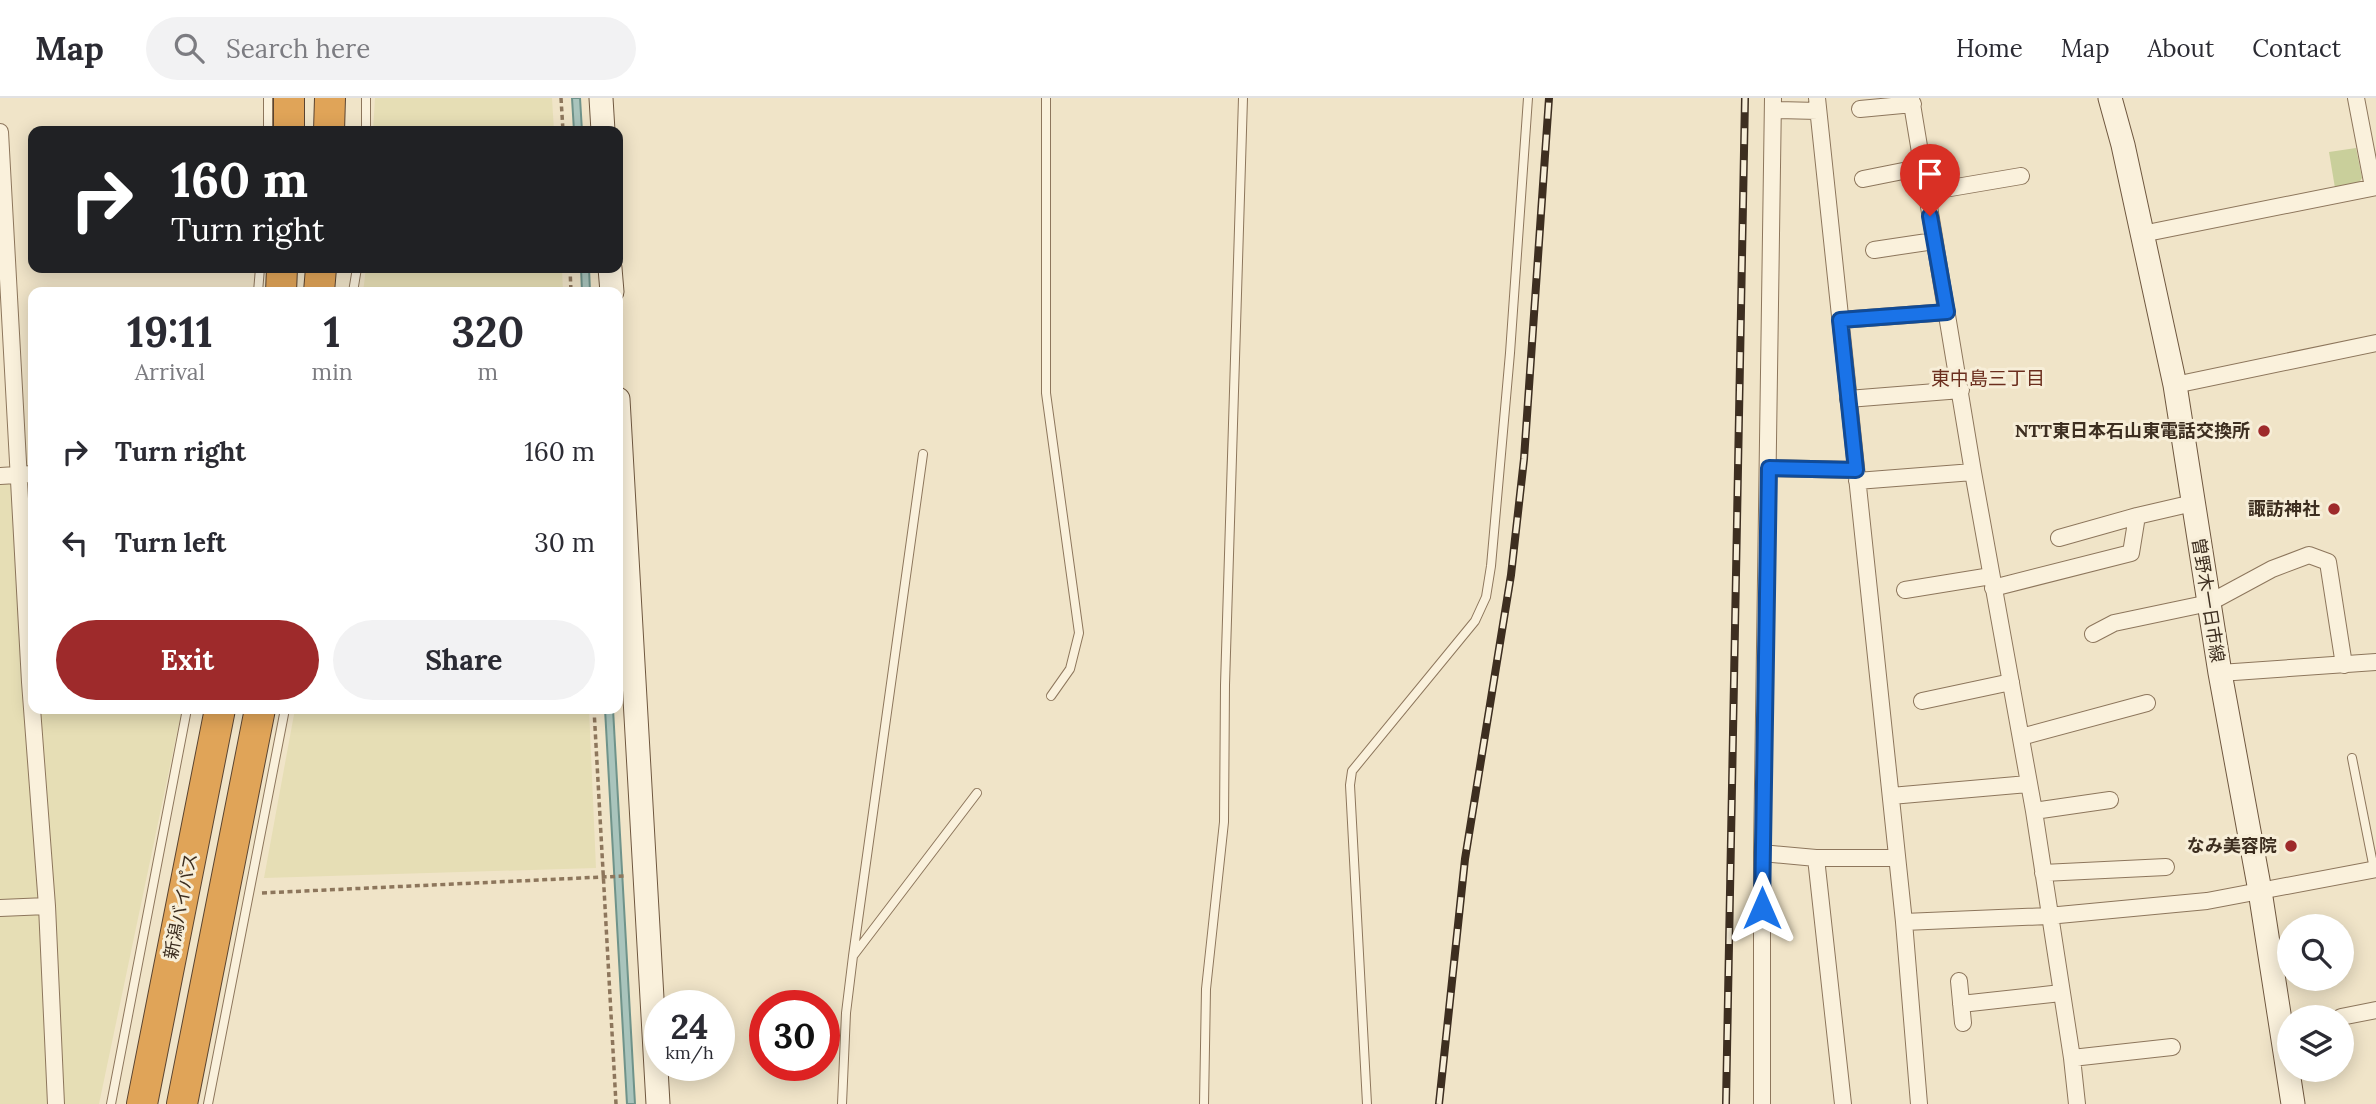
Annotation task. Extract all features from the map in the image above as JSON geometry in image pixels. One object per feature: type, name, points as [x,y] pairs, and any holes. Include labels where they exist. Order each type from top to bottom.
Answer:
[{"type":"highway","points":[[289,98],[289,126]]},
{"type":"highway","points":[[329,126],[330,98]]},
{"type":"highway","name":"新潟バイパス","points":[[142,1104],[219,714]]},
{"type":"highway","points":[[182,1104],[259,714]]},
{"type":"main road","points":[[601,98],[603,126]]},
{"type":"main road","name":"曽野木一日市線","points":[[2110,98],[2123,145],[2175,385],[2220,673],[2281,1005]]},
{"type":"main road","points":[[623,512],[658,1104]]},
{"type":"main road","name":"曽野木一日市線","points":[[2291,1082],[2293,1104]]},
{"type":"street","points":[[2142,234],[2375,187],[2356,98]]},
{"type":"street","points":[[1860,109],[1912,101],[1973,472],[2034,811],[2077,1104]]},
{"type":"street","points":[[1762,1104],[1762,853],[1773,104],[1818,104],[1904,922],[1919,1104]]},
{"type":"street","points":[[0,132],[26,474],[28,578]]},
{"type":"street","points":[[1863,179],[1923,167]]},
{"type":"street","points":[[1927,192],[2021,176]]},
{"type":"street","points":[[1874,250],[1934,241]]},
{"type":"street","points":[[1840,320],[1947,312]]},
{"type":"street","points":[[2175,385],[2376,343]]},
{"type":"street","points":[[1848,399],[1961,390]]},
{"type":"street","points":[[1769,468],[1856,475],[1973,472]]},
{"type":"street","points":[[0,476],[26,474]]},
{"type":"street","points":[[2059,538],[2193,503]]},
{"type":"street","points":[[1905,590],[1992,582],[2131,553],[2137,516]]},
{"type":"street","points":[[2093,634],[2114,623],[2209,603],[2272,569],[2309,555],[2328,562],[2344,665]]},
{"type":"street","points":[[2220,673],[2376,662]]},
{"type":"street","points":[[1922,701],[2011,682]]},
{"type":"street","points":[[2021,737],[2147,703]]},
{"type":"street","points":[[32,714],[47,906],[56,1104]]},
{"type":"street","points":[[1891,796],[2028,784]]},
{"type":"street","points":[[2034,811],[2110,800]]},
{"type":"street","points":[[1762,853],[1816,858],[1896,858]]},
{"type":"street","points":[[1816,858],[1843,1104]]},
{"type":"street","points":[[2043,873],[2166,867]]},
{"type":"street","points":[[1904,922],[2048,916],[2207,901],[2375,869]]},
{"type":"street","points":[[0,908],[47,906]]},
{"type":"street","points":[[1959,981],[1963,1023]]},
{"type":"street","points":[[1961,1004],[2061,993]]},
{"type":"street","points":[[2354,1014],[2376,1010]]},
{"type":"street","points":[[2072,1058],[2172,1047]]},
{"type":"lane","points":[[268,98],[268,126]]},
{"type":"lane","points":[[366,98],[366,126]]},
{"type":"lane","points":[[1046,98],[1046,393],[1079,633],[1070,669],[1051,696]]},
{"type":"lane","points":[[1203,1104],[1206,989],[1224,822],[1225,671],[1243,98]]},
{"type":"lane","points":[[1367,1104],[1350,785],[1352,771],[1464,637],[1486,597],[1510,353],[1528,98]]},
{"type":"lane","points":[[842,1104],[846,1013],[853,956],[923,454]]},
{"type":"lane","points":[[111,1104],[186,714]]},
{"type":"lane","points":[[208,1104],[284,714]]},
{"type":"lane","points":[[2352,758],[2375,869]]},
{"type":"lane","points":[[853,956],[977,793]]},
{"type":"path","points":[[561,98],[563,126]]},
{"type":"path","points":[[594,714],[616,1104]]},
{"type":"path","points":[[248,893],[629,876]]},
{"type":"shaded area","points":[[375,98],[552,98],[554,126],[373,126]]},
{"type":"shaded area","points":[[365,273],[562,273],[563,287],[364,287]]},
{"type":"shaded area","points":[[28,478],[28,714],[181,714],[99,1104],[0,1104],[0,480]]},
{"type":"shaded area","points":[[294,714],[589,714],[596,868],[264,878]]},
{"type":"green space","points":[[2356,148],[2362,178],[2358,184],[2335,188],[2329,152]]},
{"type":"water","points":[[572,98],[580,98],[582,126],[574,126]]},
{"type":"water","points":[[581,273],[589,273],[590,287],[582,287]]},
{"type":"water","points":[[605,714],[613,714],[635,1104],[627,1104]]},
{"type":"railway","points":[[1439,1104],[1465,859],[1511,575],[1524,459],[1549,98]]},
{"type":"railway","points":[[1726,1104],[1745,98]]},
{"type":"place","name":"NTT東日本石山東電話交換所","points":[[2264,431]]},
{"type":"place","name":"諏訪神社","points":[[2334,509]]},
{"type":"place","name":"なみ美容院","points":[[2291,846]]},
{"type":"district","name":"東中島三丁目","points":[[1988,378]]},
{"type":"route","points":[[1762,908],[1769,468],[1856,470],[1840,320],[1947,312],[1930,216]]}]
